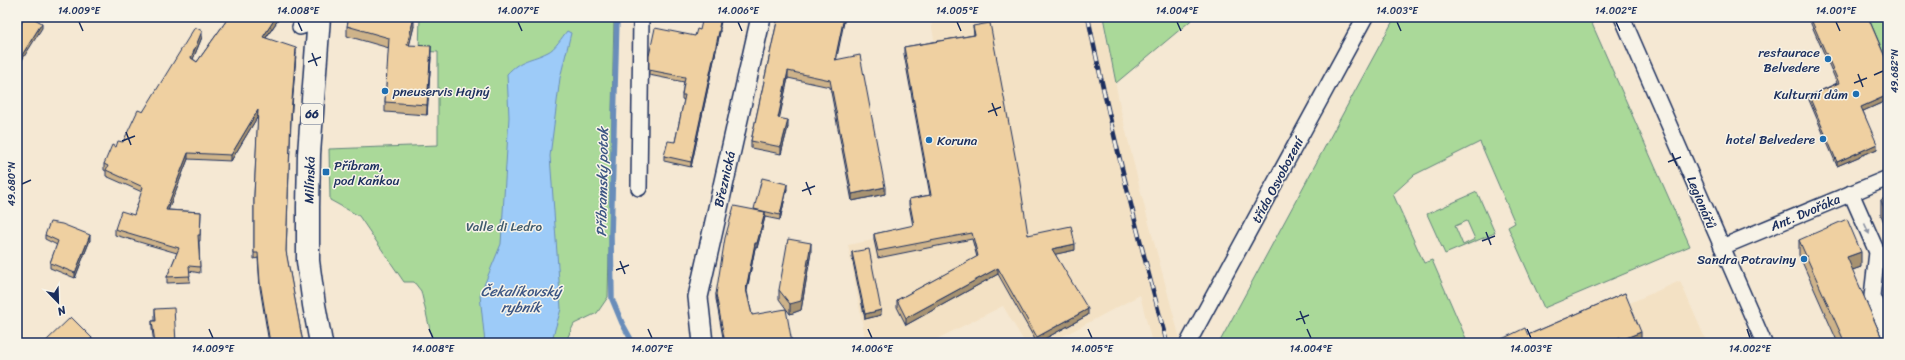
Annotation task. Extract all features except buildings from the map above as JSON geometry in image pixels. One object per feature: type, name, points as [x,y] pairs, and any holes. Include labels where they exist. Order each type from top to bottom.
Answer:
[{"type":"main road","name":"Milínská","points":[[312,22],[308,261],[321,343]]},
{"type":"street","points":[[639,188],[641,17]]},
{"type":"street","name":"Březnická","points":[[703,343],[698,297],[761,17]]},
{"type":"street","name":"třída Osvobození","points":[[1188,343],[1365,17]]},
{"type":"street","name":"Legionářů","points":[[1622,17],[1764,343]]},
{"type":"street","name":"Ant. Dvořáka","points":[[1722,247],[1888,178]]},
{"type":"street","points":[[1851,193],[1877,252],[1872,296],[1888,332]]},
{"type":"shaded area","points":[[930,17],[1102,17],[1121,111],[1142,197],[1181,343],[1152,343],[1140,295],[1050,343],[1025,343],[1003,306],[929,343],[866,343],[848,245],[968,221]]},
{"type":"shaded area","points":[[1680,281],[1707,343],[1538,343],[1625,305]]},
{"type":"green space","name":"Valle di Ledro","points":[[420,17],[614,17],[608,297],[597,313],[574,324],[565,343],[433,343],[421,291],[414,282],[404,282],[359,216],[330,200],[329,149],[438,145],[438,52],[419,51]]},
{"type":"green space","points":[[1103,17],[1195,17],[1116,83]]},
{"type":"green space","points":[[1395,17],[1589,17],[1690,246],[1544,308],[1508,227],[1515,223],[1480,142],[1414,175],[1393,194],[1424,263],[1432,260],[1468,343],[1219,343]]},
{"type":"green space","points":[[1859,17],[1888,17],[1888,83]]},
{"type":"green space","points":[[1477,192],[1495,233],[1445,254],[1427,214]],"holes":[[[1467,221],[1475,239],[1463,245],[1455,226]]]},
{"type":"water","name":"Čekalíkovský rybník","points":[[567,31],[571,33],[560,78],[550,156],[561,309],[551,343],[485,343],[480,295],[501,244],[509,117],[507,74],[522,62],[551,50],[556,46]]},
{"type":"waterway","name":"Příbramský potok","points":[[617,17],[611,236],[612,299],[622,323],[633,343]]},
{"type":"railway","points":[[1088,17],[1125,181],[1167,343]]},
{"type":"place","name":"restaurace Belvedere","points":[[1828,59]]},
{"type":"place","name":"pneuservis Hajný","points":[[385,91]]},
{"type":"place","name":"Kulturní dům","points":[[1856,94]]},
{"type":"place","name":"hotel Belvedere","points":[[1823,139]]},
{"type":"place","name":"Koruna","points":[[929,140]]},
{"type":"place","name":"Příbram, pod Kaňkou","points":[[326,172]]},
{"type":"place","name":"Sandra Potraviny","points":[[1804,259]]}]
